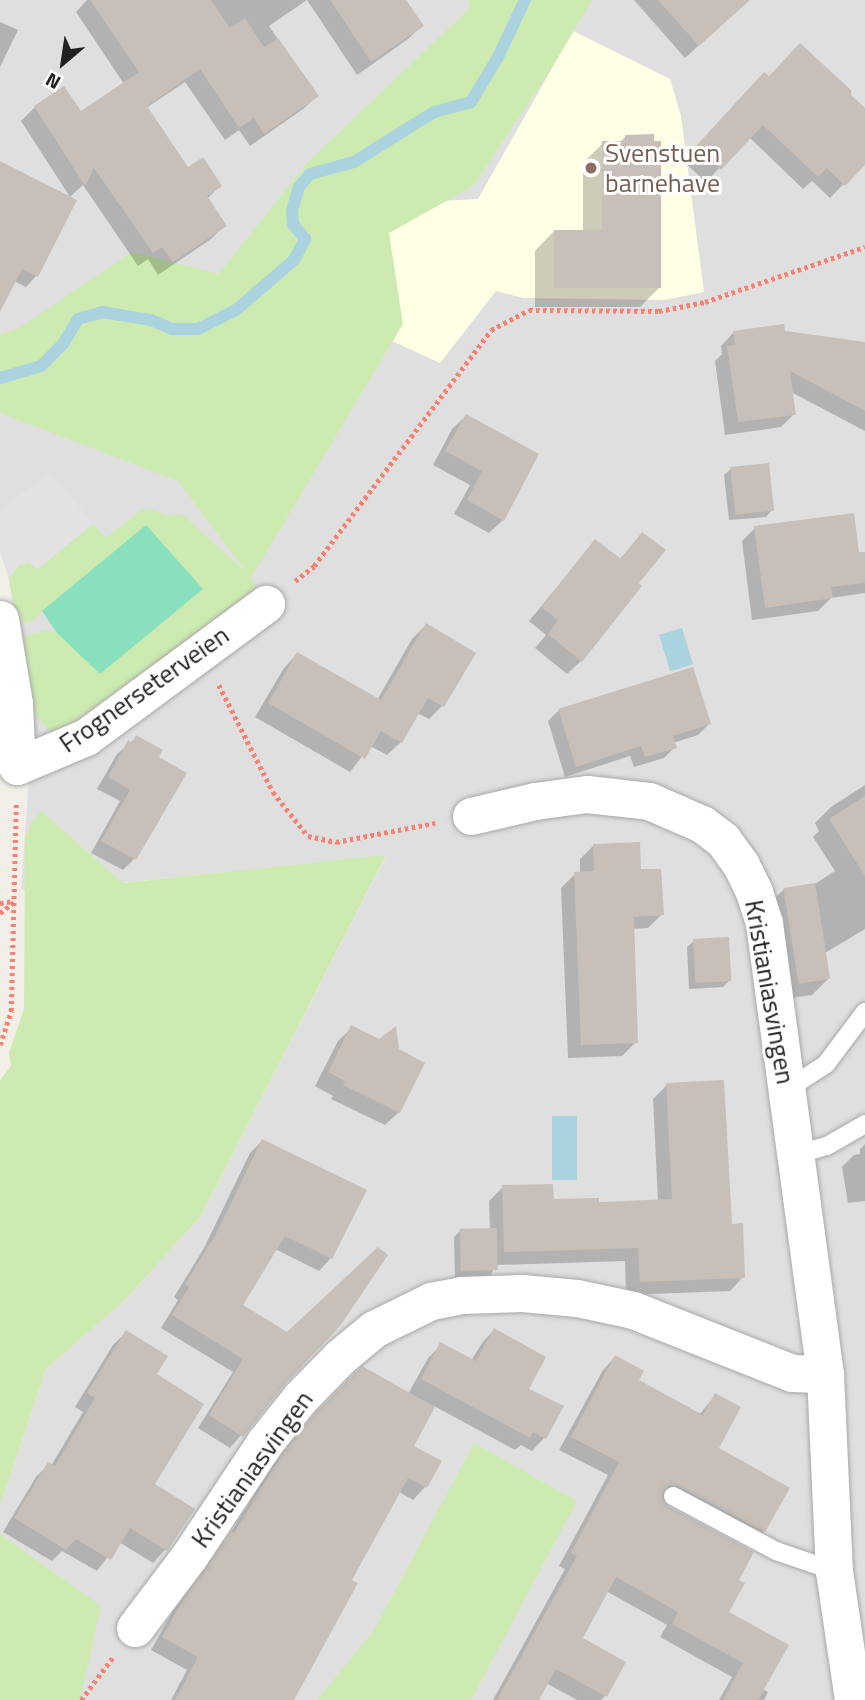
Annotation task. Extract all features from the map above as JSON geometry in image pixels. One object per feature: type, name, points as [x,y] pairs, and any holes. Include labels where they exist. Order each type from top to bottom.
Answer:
[{"type":"street","name":"Frognerseterveien","points":[[0,619],[14,705],[17,766],[86,737],[198,652],[267,604]]},
{"type":"street","name":"Kristianiasvingen","points":[[471,816],[556,797],[617,795],[649,801],[702,824],[723,840],[741,865],[764,923],[825,1374],[834,1571],[855,1646],[853,1700]]},
{"type":"street","name":"Kristianiasvingen","points":[[135,1628],[190,1555],[265,1442],[300,1398],[374,1329],[431,1301],[461,1295],[522,1293],[577,1298],[644,1314],[792,1373],[825,1374]]},
{"type":"lane","points":[[786,1085],[800,1081],[826,1064],[865,1012]]},
{"type":"lane","points":[[795,1156],[827,1146],[865,1124]]},
{"type":"lane","points":[[673,1496],[776,1551],[834,1571]]},
{"type":"path","points":[[267,604],[314,566],[491,330],[529,310],[659,311],[705,302],[865,247]]},
{"type":"path","points":[[198,652],[218,684],[273,792],[308,836],[336,842],[471,816]]},
{"type":"path","points":[[0,1045],[11,1011],[17,766]]},
{"type":"path","points":[[0,903],[15,901]]},
{"type":"path","points":[[0,914],[15,901]]},
{"type":"path","points":[[81,1700],[135,1628]]},
{"type":"shaded area","points":[[0,0],[865,0],[865,1700],[0,1700],[0,1506],[46,1369],[124,1301],[201,1216],[386,856],[80,887],[21,890],[34,707],[9,579],[0,552]]},
{"type":"shaded area","name":"Svenstuen barnehave","points":[[573,31],[670,79],[681,116],[704,292],[665,300],[523,298],[496,291],[440,363],[318,307],[369,205],[478,199]]},
{"type":"shaded area","points":[[51,472],[93,524],[37,569],[29,563],[20,564],[9,579],[0,552],[0,510]]},
{"type":"green space","points":[[468,0],[592,0],[550,71],[473,186],[389,233],[403,324],[251,578],[259,593],[86,724],[51,732],[35,715],[21,637],[47,630],[57,633],[42,611],[32,622],[16,622],[9,579],[17,566],[29,563],[38,569],[93,524],[106,538],[141,510],[150,509],[167,516],[182,514],[247,573],[178,481],[0,413],[0,335],[21,327],[132,252],[219,274],[307,163],[470,8]]},
{"type":"green space","points":[[146,525],[203,589],[100,674],[57,633],[42,611]]},
{"type":"green space","points":[[41,811],[123,883],[386,855],[201,1216],[124,1301],[46,1369],[0,1506],[0,1080],[11,1066],[9,1053],[24,1009],[25,839],[31,823]]},
{"type":"green space","points":[[474,1443],[577,1501],[471,1700],[317,1700],[374,1630]]},
{"type":"green space","points":[[0,1534],[101,1606],[80,1700],[0,1700]]},
{"type":"water","points":[[682,628],[693,664],[670,671],[659,635]]},
{"type":"water","points":[[552,1116],[577,1116],[577,1180],[552,1180]]},
{"type":"building","points":[[90,0],[211,0],[230,28],[245,18],[264,47],[278,38],[319,96],[264,134],[254,118],[239,128],[200,69],[147,106],[188,167],[203,157],[222,186],[207,196],[227,226],[173,262],[162,247],[153,253],[94,168],[85,186],[34,106],[64,86],[81,111],[139,72]]},
{"type":"building","points":[[330,0],[406,0],[424,26],[371,62]]},
{"type":"building","points":[[658,0],[750,0],[699,46]]},
{"type":"building","points":[[800,43],[851,90],[851,95],[865,108],[865,165],[845,186],[827,168],[818,177],[763,125],[721,170],[696,146],[764,72],[769,76]]},
{"type":"building","points":[[654,134],[654,141],[661,141],[661,288],[554,288],[554,230],[602,230],[602,141],[625,141],[625,135]]},
{"type":"building","points":[[0,161],[77,200],[38,277],[22,269],[0,312]]},
{"type":"building","points":[[784,324],[785,331],[865,342],[865,411],[790,371],[796,415],[738,422],[727,346],[735,345],[733,331]]},
{"type":"building","points":[[466,414],[539,454],[504,521],[467,500],[482,471],[445,451]]},
{"type":"building","points":[[769,463],[774,511],[735,515],[730,467]]},
{"type":"building","points":[[854,513],[859,552],[865,552],[865,583],[831,587],[833,598],[765,608],[754,526]]},
{"type":"building","points":[[642,532],[666,550],[639,583],[642,586],[582,662],[548,634],[558,620],[541,607],[595,539],[621,559]]},
{"type":"building","points":[[426,623],[476,653],[444,707],[428,698],[402,743],[381,731],[365,759],[268,703],[297,652],[381,700]]},
{"type":"building","points":[[693,667],[711,724],[673,736],[677,748],[645,757],[641,746],[576,767],[558,709]]},
{"type":"building","points":[[136,735],[163,750],[159,757],[187,773],[136,860],[101,841],[130,790],[108,777],[128,740],[132,743]]},
{"type":"building","points":[[865,796],[865,876],[829,819]]},
{"type":"building","points":[[640,842],[641,869],[661,869],[664,915],[634,917],[638,1043],[581,1045],[574,872],[594,871],[593,844]]},
{"type":"building","points":[[815,883],[830,979],[799,984],[783,888]]},
{"type":"building","points":[[729,937],[731,981],[695,983],[693,939]]},
{"type":"building","points":[[351,1025],[379,1039],[396,1026],[399,1049],[425,1063],[400,1113],[343,1085],[345,1081],[328,1072]]},
{"type":"building","points":[[724,1080],[732,1224],[743,1223],[745,1278],[640,1282],[638,1248],[504,1252],[502,1185],[553,1184],[554,1199],[599,1198],[599,1202],[672,1199],[666,1083]]},
{"type":"building","points":[[262,1139],[367,1190],[332,1259],[285,1236],[243,1305],[287,1332],[378,1247],[388,1255],[340,1326],[284,1385],[243,1437],[209,1415],[243,1359],[172,1315],[189,1287],[185,1284],[216,1234]]},
{"type":"building","points":[[497,1228],[498,1270],[461,1271],[460,1229]]},
{"type":"building","points":[[494,1328],[546,1357],[529,1389],[564,1406],[546,1439],[533,1432],[530,1438],[421,1379],[440,1342],[476,1361]]},
{"type":"building","points":[[126,1330],[168,1356],[157,1374],[204,1404],[155,1484],[195,1509],[167,1551],[130,1528],[111,1560],[76,1539],[66,1550],[14,1518],[48,1462],[55,1466],[95,1398],[87,1393]]},
{"type":"building","points":[[615,1355],[644,1371],[639,1380],[703,1415],[715,1393],[741,1407],[719,1448],[790,1488],[765,1532],[678,1486],[668,1486],[662,1496],[668,1506],[754,1552],[739,1580],[745,1583],[729,1612],[789,1645],[758,1700],[723,1700],[743,1663],[672,1624],[678,1612],[616,1577],[583,1638],[626,1662],[607,1697],[556,1669],[539,1700],[497,1700],[577,1556],[571,1553],[619,1462],[571,1437]]},
{"type":"building","points":[[362,1366],[435,1407],[414,1446],[442,1461],[427,1488],[408,1478],[352,1580],[358,1583],[294,1700],[175,1700],[198,1657],[162,1637],[185,1596],[231,1531],[234,1533],[282,1454],[316,1412]]},
{"type":"waterway","points":[[0,378],[41,366],[63,344],[78,319],[102,312],[151,320],[172,329],[198,329],[236,310],[294,260],[305,239],[293,224],[292,211],[299,187],[310,174],[354,162],[434,112],[471,102],[498,57],[525,0]]},
{"type":"place","name":"Svenstuen barnehave","points":[[591,168]]}]
